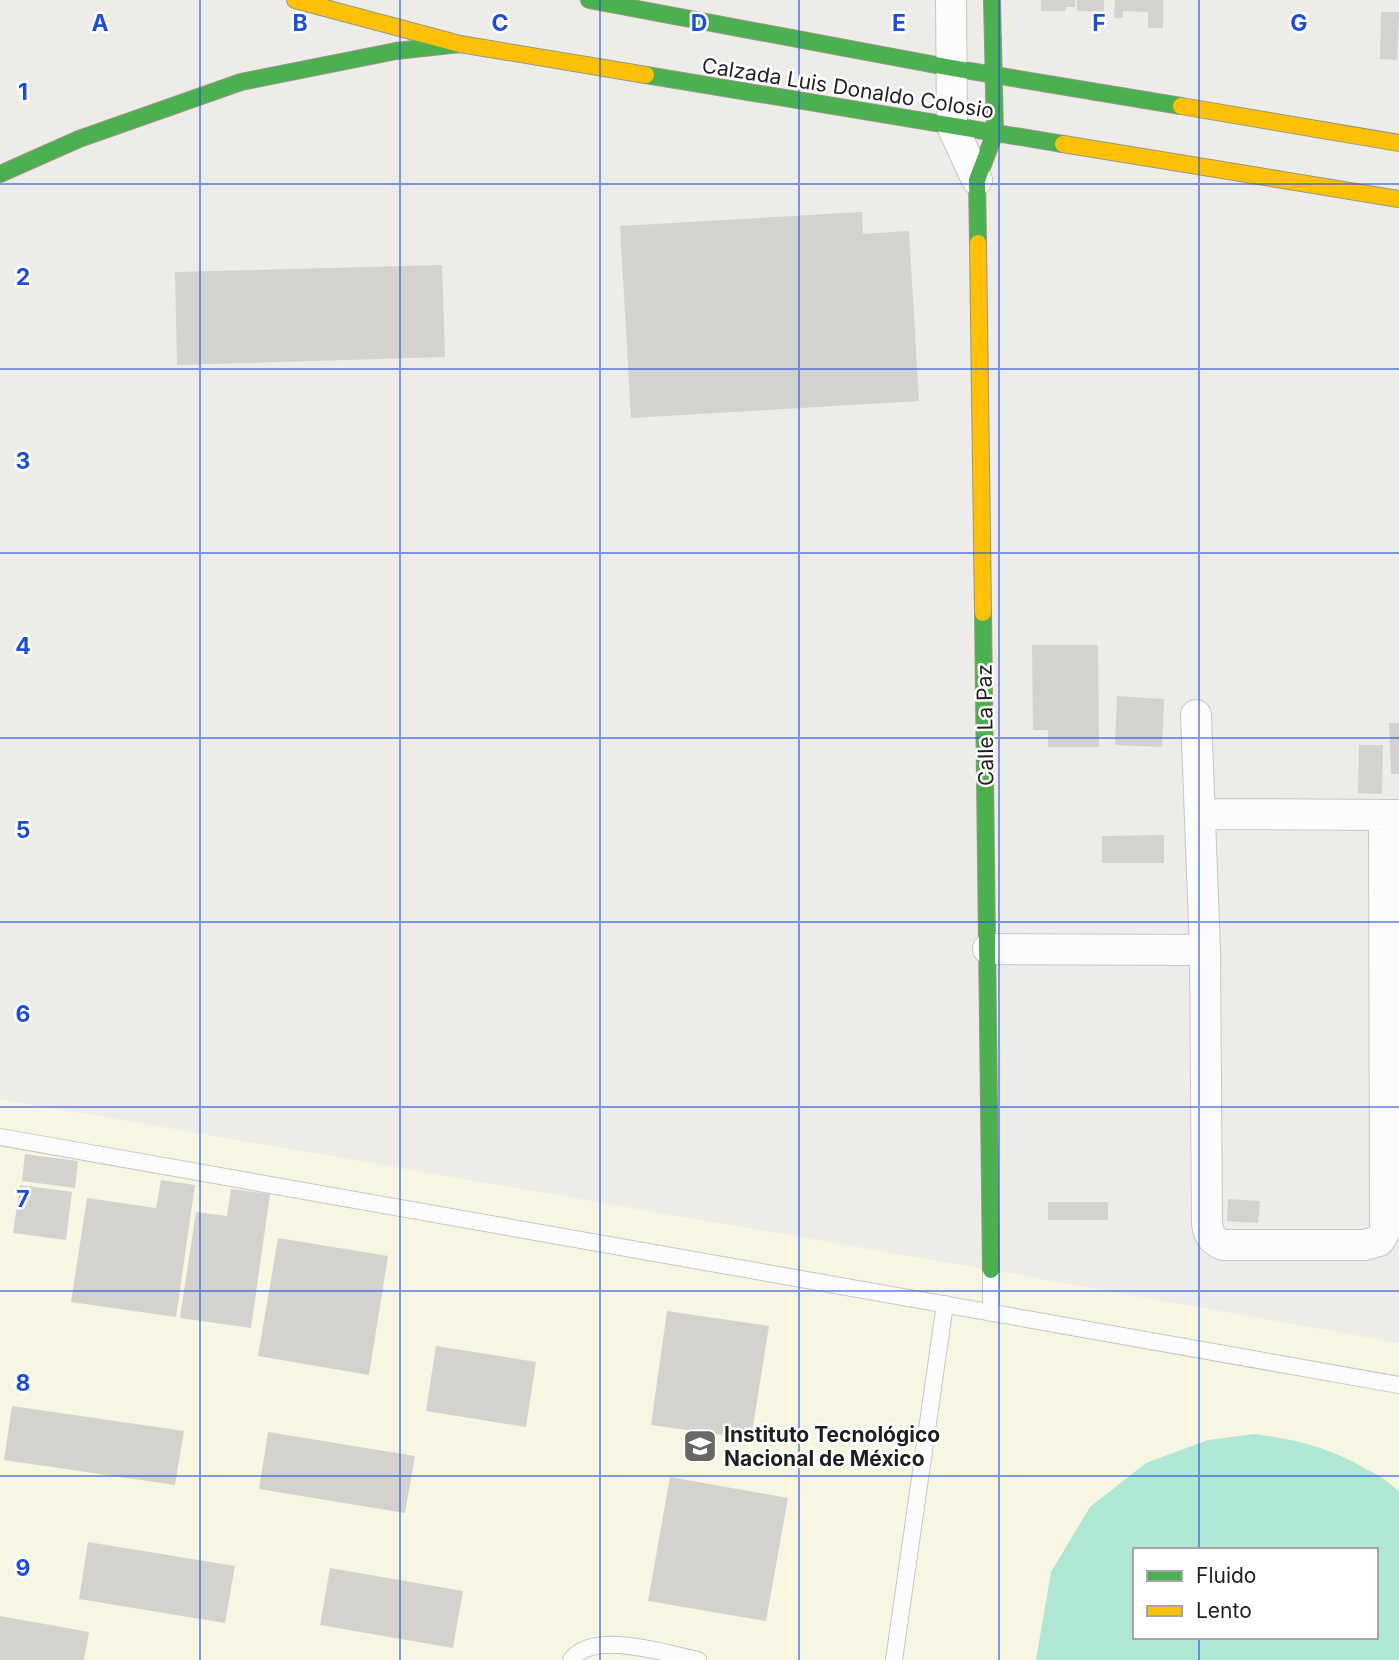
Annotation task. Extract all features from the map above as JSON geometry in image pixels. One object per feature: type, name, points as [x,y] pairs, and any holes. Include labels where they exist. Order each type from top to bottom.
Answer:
[{"type":"main road","name":"Calzada Luis Donaldo Colosio","points":[[295,0],[460,44],[1399,200]]},
{"type":"main road","name":"Calzada Luis Donaldo Colosio","points":[[589,0],[952,68],[1399,143]]},
{"type":"main road","name":"Calle La Paz","points":[[992,0],[995,133],[977,180],[992,1270]]},
{"type":"main road","points":[[0,174],[79,139],[241,82],[396,51],[460,44]]},
{"type":"street","name":"Calle La Paz","points":[[951,0],[952,126],[977,180]]},
{"type":"street","points":[[1196,715],[1205,950],[1209,1234],[1214,1241],[1223,1245],[1364,1245],[1379,1241],[1385,1231],[1387,1215],[1392,815],[1200,814]]},
{"type":"street","points":[[988,949],[1205,950]]},
{"type":"lane","points":[[0,1137],[1399,1385]]},
{"type":"lane","points":[[992,1270],[992,1313]]},
{"type":"lane","points":[[894,1660],[945,1304]]},
{"type":"lane","points":[[571,1660],[577,1652],[592,1646],[614,1644],[698,1660]]},
{"type":"shaded area","name":"Instituto Tecnológico Nacional de México","points":[[0,1099],[1399,1343],[1399,1660],[0,1660]]},
{"type":"green space","points":[[1254,1434],[1313,1446],[1341,1456],[1392,1485],[1399,1492],[1399,1660],[1036,1660],[1051,1572],[1090,1507],[1146,1463],[1208,1440]]},
{"type":"building","points":[[1041,0],[1075,0],[1075,7],[1066,7],[1066,11],[1041,11]]},
{"type":"building","points":[[1077,0],[1104,0],[1104,12],[1077,11]]},
{"type":"building","points":[[1115,0],[1163,0],[1163,28],[1148,28],[1148,12],[1123,11],[1123,18],[1114,18]]},
{"type":"building","points":[[1381,12],[1399,12],[1397,60],[1380,59]]},
{"type":"building","points":[[862,212],[863,234],[909,231],[919,401],[631,418],[620,226]]},
{"type":"building","points":[[442,265],[445,357],[177,365],[175,272]]},
{"type":"building","points":[[1032,645],[1098,645],[1099,747],[1048,747],[1048,730],[1033,730]]},
{"type":"building","points":[[1117,696],[1164,699],[1162,747],[1115,745]]},
{"type":"building","points":[[1389,723],[1399,723],[1399,774],[1391,774]]},
{"type":"building","points":[[1359,745],[1383,745],[1382,794],[1358,793]]},
{"type":"building","points":[[1164,835],[1164,863],[1102,863],[1102,836]]},
{"type":"building","points":[[25,1154],[78,1161],[75,1188],[22,1181]]},
{"type":"building","points":[[161,1180],[195,1185],[176,1317],[71,1302],[87,1198],[156,1208]]},
{"type":"building","points":[[20,1185],[72,1192],[66,1240],[13,1233]]},
{"type":"building","points":[[231,1189],[270,1194],[251,1328],[180,1318],[196,1212],[227,1216]]},
{"type":"building","points":[[1228,1199],[1260,1201],[1258,1223],[1227,1221]]},
{"type":"building","points":[[1048,1202],[1108,1202],[1108,1220],[1048,1220]]},
{"type":"building","points":[[278,1238],[388,1256],[369,1375],[258,1356]]},
{"type":"building","points":[[667,1311],[769,1326],[751,1439],[651,1425]]},
{"type":"building","points":[[436,1346],[536,1362],[526,1427],[426,1411]]},
{"type":"building","points":[[12,1406],[184,1431],[175,1485],[4,1460]]},
{"type":"building","points":[[268,1432],[415,1456],[405,1513],[259,1489]]},
{"type":"building","points":[[670,1477],[788,1498],[766,1621],[648,1601]]},
{"type":"building","points":[[88,1542],[235,1566],[225,1623],[79,1599]]},
{"type":"building","points":[[330,1568],[463,1591],[453,1648],[320,1625]]},
{"type":"building","points":[[0,1616],[89,1632],[84,1660],[0,1660]]},
{"type":"traffic: fast","points":[[589,0],[952,68],[1181,106]]},
{"type":"traffic: fast","points":[[978,243],[977,180],[995,133],[992,0]]},
{"type":"traffic: fast","points":[[0,174],[79,139],[241,82],[396,51],[460,44]]},
{"type":"traffic: fast","points":[[646,75],[1063,144]]},
{"type":"traffic: fast","points":[[983,613],[991,1270]]},
{"type":"traffic: slow","points":[[295,0],[460,44],[646,75]]},
{"type":"traffic: slow","points":[[1181,106],[1399,143]]},
{"type":"traffic: slow","points":[[1063,144],[1399,199]]},
{"type":"traffic: slow","points":[[978,243],[983,613]]},
{"type":"place","name":"Instituto Tecnológico Nacional de México","points":[[700,1446]]}]
